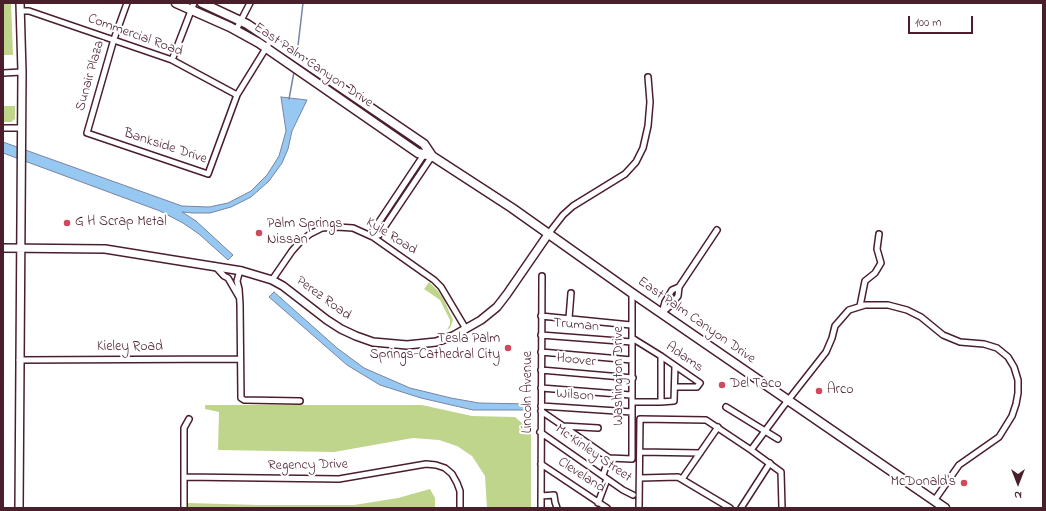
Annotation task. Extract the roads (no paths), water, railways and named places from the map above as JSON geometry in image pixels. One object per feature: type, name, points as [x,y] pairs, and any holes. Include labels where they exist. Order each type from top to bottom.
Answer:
[{"type":"main road","name":"East Palm Canyon Drive","points":[[176,3],[193,6],[236,30],[266,48],[418,153],[428,153]]},
{"type":"main road","name":"East Palm Canyon Drive","points":[[202,3],[241,22],[286,50],[424,144],[428,153],[549,233],[632,293],[945,508]]},
{"type":"main road","points":[[19,508],[22,146],[20,7]]},
{"type":"main road","name":"Perez Road","points":[[3,248],[105,249],[240,270],[272,280],[295,294],[327,320],[341,329],[373,342],[393,345],[436,342],[453,336],[481,320],[497,307],[549,233]]},
{"type":"street","name":"Sunair Plaza","points":[[87,134],[114,39],[127,3]]},
{"type":"street","points":[[236,30],[250,3]]},
{"type":"street","points":[[172,60],[193,6]]},
{"type":"street","name":"Commercial Road","points":[[20,7],[172,60],[237,95]]},
{"type":"street","name":"Bankside Drive","points":[[87,134],[208,174],[237,95],[271,40]]},
{"type":"street","points":[[3,73],[22,72]]},
{"type":"street","name":"Perez Road","points":[[549,233],[563,215],[573,206],[625,174],[636,162],[643,148],[648,126],[650,102],[648,77]]},
{"type":"street","points":[[3,128],[22,128]]},
{"type":"street","points":[[428,153],[379,235],[373,238],[373,231],[428,153]]},
{"type":"street","name":"Kyle Road","points":[[272,280],[300,242],[322,228],[337,226],[353,228],[373,238],[434,280],[441,287],[466,329]]},
{"type":"street","points":[[662,313],[665,302],[672,290],[679,287],[717,230]]},
{"type":"street","points":[[860,306],[865,281],[875,273],[881,263],[877,249],[880,234]]},
{"type":"street","points":[[215,266],[230,281],[240,300]]},
{"type":"street","points":[[240,270],[237,281],[240,300],[242,400],[300,400]]},
{"type":"street","name":"Lincoln Avenue","points":[[541,508],[540,432],[542,276]]},
{"type":"street","points":[[569,318],[571,293]]},
{"type":"street","name":"Washington Drive","points":[[609,458],[632,459],[632,293]]},
{"type":"street","points":[[751,450],[826,352],[835,326],[849,310],[865,305],[888,305],[907,310],[921,317],[943,335],[960,342],[984,344],[997,348],[1008,357],[1014,367],[1018,380],[1018,393],[1012,416],[999,437],[959,465],[934,501]]},
{"type":"street","points":[[541,316],[631,325]]},
{"type":"street","name":"Truman","points":[[541,335],[632,340]]},
{"type":"street","name":"Adams","points":[[632,340],[661,356],[700,383],[697,387],[675,387]]},
{"type":"street","points":[[541,352],[632,360]]},
{"type":"street","points":[[661,356],[661,402]]},
{"type":"street","name":"Kieley Road","points":[[20,360],[240,359]]},
{"type":"street","points":[[632,402],[674,401],[675,366]]},
{"type":"street","name":"Hoover","points":[[541,370],[633,378]]},
{"type":"street","points":[[541,388],[631,395]]},
{"type":"street","points":[[726,407],[778,439]]},
{"type":"street","points":[[541,409],[609,458],[602,475]]},
{"type":"street","name":"Wilson","points":[[541,409],[632,412]]},
{"type":"street","points":[[184,508],[184,428],[189,419]]},
{"type":"street","points":[[640,508],[640,419],[706,420],[718,427],[781,472],[782,508]]},
{"type":"street","points":[[563,426],[598,428]]},
{"type":"street","points":[[682,479],[718,427]]},
{"type":"street","name":"Mc Kinley Street","points":[[540,432],[623,490],[633,495]]},
{"type":"street","points":[[640,452],[700,453]]},
{"type":"street","points":[[741,508],[770,463]]},
{"type":"street","name":"Regency Drive","points":[[184,477],[339,479],[426,464],[436,465],[445,468],[452,474],[460,491],[460,508]]},
{"type":"street","name":"Cleveland","points":[[541,464],[607,508]]},
{"type":"street","points":[[640,478],[678,477],[730,508]]},
{"type":"street","points":[[598,503],[607,479]]},
{"type":"street","points":[[541,496],[554,495],[554,502],[557,508]]},
{"type":"water","points":[[281,97],[307,100],[292,131],[288,149],[282,163],[269,181],[251,197],[231,207],[210,213],[182,212],[196,221],[233,255],[228,260],[199,234],[183,223],[160,211],[3,153],[3,142],[182,206],[209,207],[228,203],[251,191],[267,175],[279,156],[286,131]]},
{"type":"water","points":[[274,292],[337,348],[364,368],[410,388],[479,403],[530,404],[530,410],[473,410],[421,398],[380,385],[347,365],[269,297]]},
{"type":"waterway","points":[[297,54],[303,3]]},
{"type":"waterway","points":[[289,99],[294,72]]},
{"type":"place","name":"G H Scrap Metal","points":[[67,223]]},
{"type":"place","name":"Palm Springs Nissan","points":[[259,233]]},
{"type":"place","name":"Tesla Palm Springs-Cathedral City","points":[[508,348]]},
{"type":"place","name":"Del Taco","points":[[722,385]]},
{"type":"place","name":"Arco","points":[[819,391]]},
{"type":"place","name":"McDonald's","points":[[964,483]]}]
